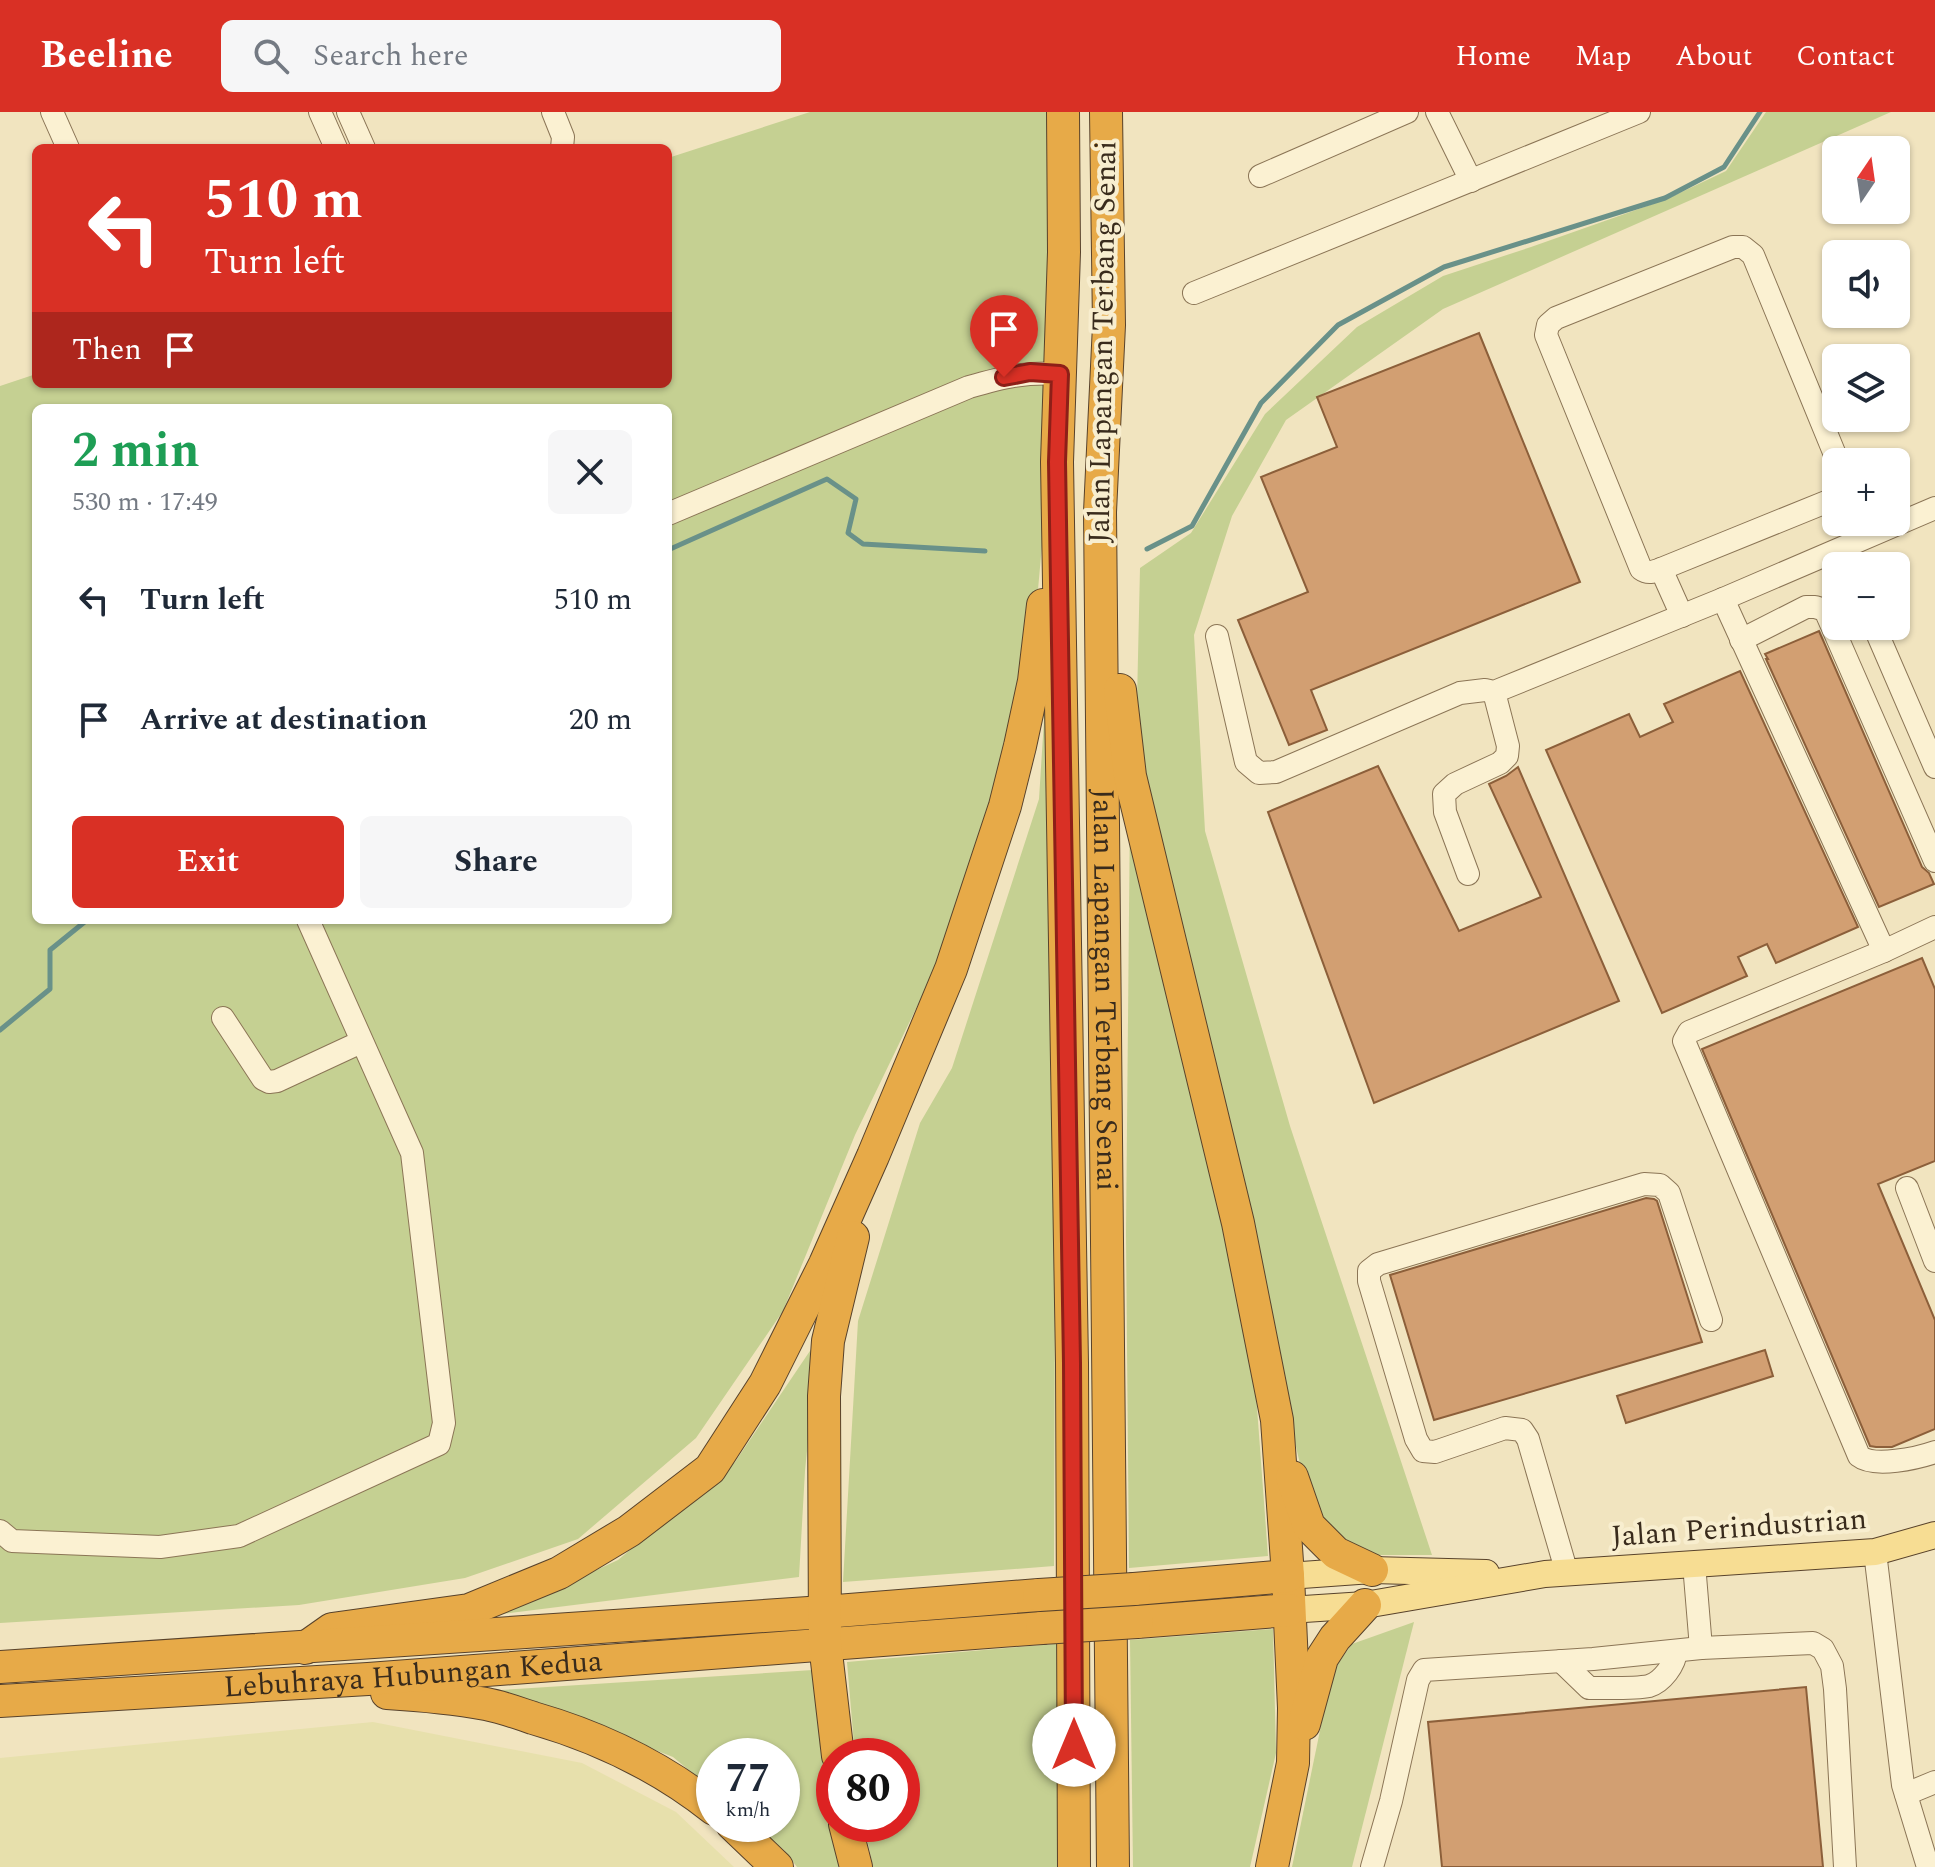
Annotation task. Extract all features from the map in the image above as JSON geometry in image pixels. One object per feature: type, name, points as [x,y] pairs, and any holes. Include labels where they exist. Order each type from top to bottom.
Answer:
[{"type":"highway","name":"Jalan Lapangan Terbang Senai","points":[[1063,112],[1064,252],[1057,462],[1072,1363],[1074,1867]]},
{"type":"highway","name":"Jalan Lapangan Terbang Senai","points":[[1106,112],[1109,325],[1100,512],[1113,1867]]},
{"type":"highway","points":[[305,1648],[332,1629],[469,1610],[559,1573],[629,1531],[710,1469],[765,1384],[825,1264],[951,969],[1005,806],[1034,681],[1057,462]]},
{"type":"highway","points":[[1100,512],[1111,578],[1130,776],[1238,1223],[1277,1420],[1309,1526],[1336,1553],[1372,1570]]},
{"type":"highway","points":[[836,1738],[824,1628],[824,1396],[828,1341],[873,1156]]},
{"type":"highway","points":[[1277,1420],[1288,1576],[1294,1708],[1293,1763]]},
{"type":"highway","points":[[824,1628],[1039,1595],[1288,1576]]},
{"type":"highway","points":[[1272,1867],[1293,1763],[1322,1658],[1335,1638],[1365,1605]]},
{"type":"highway","points":[[824,1628],[1042,1628],[1289,1610]]},
{"type":"highway","name":"Lebuhraya Hubungan Kedua","points":[[0,1667],[305,1648],[824,1628]]},
{"type":"highway","name":"Lebuhraya Hubungan Kedua","points":[[0,1701],[368,1679],[824,1628]]},
{"type":"highway","points":[[0,1650],[38,1665]]},
{"type":"highway","points":[[250,1686],[442,1697],[488,1705],[581,1732],[625,1752],[696,1794]]},
{"type":"highway","points":[[751,1842],[777,1867]]},
{"type":"highway","points":[[850,1842],[856,1867]]},
{"type":"main road","name":"Jalan Perindustrian","points":[[1556,1574],[1875,1552],[1935,1535]]},
{"type":"main road","points":[[1288,1576],[1372,1570],[1556,1574]]},
{"type":"main road","points":[[1289,1610],[1365,1605],[1556,1574]]},
{"type":"street","points":[[52,112],[66,144]]},
{"type":"street","points":[[320,112],[334,144]]},
{"type":"street","points":[[348,112],[362,144]]},
{"type":"street","points":[[553,112],[563,137],[562,144]]},
{"type":"street","points":[[1260,176],[1407,112]]},
{"type":"street","points":[[1437,112],[1471,181]]},
{"type":"street","points":[[1194,293],[1639,112]]},
{"type":"street","points":[[1822,504],[1652,573],[1641,569],[1546,335],[1548,325],[1556,318],[1733,247],[1743,247],[1753,255],[1832,448]]},
{"type":"street","points":[[672,512],[969,387],[1030,372],[1060,374]]},
{"type":"street","points":[[1856,552],[1935,508]]},
{"type":"street","points":[[1217,636],[1246,762],[1259,773],[1276,772],[1460,693],[1494,692],[1723,599],[1822,566]]},
{"type":"street","points":[[1661,569],[1682,616]]},
{"type":"street","points":[[1723,599],[1884,951]]},
{"type":"street","points":[[1741,640],[1806,607],[1825,610],[1935,861]]},
{"type":"street","points":[[1880,640],[1935,767]]},
{"type":"street","points":[[1468,874],[1445,812],[1444,794],[1455,784],[1500,763],[1507,756],[1508,746],[1494,692]]},
{"type":"street","points":[[0,1531],[12,1541],[160,1547],[239,1536],[439,1444],[444,1423],[412,1153],[310,924]]},
{"type":"street","points":[[1935,927],[1689,1032],[1684,1041],[1859,1456],[1874,1461],[1913,1459],[1935,1452]]},
{"type":"street","points":[[223,1018],[263,1079],[269,1082],[361,1042]]},
{"type":"street","points":[[1556,1574],[1528,1439],[1522,1430],[1505,1428],[1435,1452],[1423,1451],[1411,1424],[1369,1281],[1369,1271],[1378,1264],[1644,1184],[1660,1185],[1669,1193],[1711,1320]]},
{"type":"street","points":[[1907,1188],[1935,1261]]},
{"type":"street","points":[[1875,1552],[1901,1769],[1928,1867]]},
{"type":"street","points":[[1694,1564],[1701,1648]]},
{"type":"street","points":[[1372,1867],[1391,1801],[1418,1680],[1424,1670],[1701,1648],[1813,1643],[1823,1649],[1832,1666],[1845,1867]]},
{"type":"street","points":[[1561,1661],[1589,1688],[1651,1686],[1667,1672],[1675,1660],[1676,1651]]},
{"type":"street","points":[[1906,1794],[1935,1782]]},
{"type":"shaded area","points":[[373,1722],[582,1763],[676,1812],[696,1831],[696,1842],[708,1842],[734,1867],[0,1867],[0,1758]]},
{"type":"green space","points":[[810,112],[1051,112],[1046,501],[1031,667],[966,905],[855,1135],[783,1311],[696,1438],[578,1539],[465,1578],[299,1605],[0,1623],[0,386],[32,375],[32,388],[672,388],[672,157]]},
{"type":"green space","points":[[1766,112],[1891,112],[1836,136],[1822,136],[1822,142],[1443,309],[1286,420],[1232,516],[1194,635],[1205,831],[1290,1126],[1432,1555],[1355,1555],[1309,1503],[1143,784],[1137,701],[1140,568],[1191,533],[1265,414],[1357,327],[1443,276],[1667,199],[1726,171]]},
{"type":"green space","points":[[1046,699],[1057,708],[1054,1566],[843,1582],[858,1321],[920,1123],[952,1068],[1039,799],[1043,707]]},
{"type":"green space","points":[[1130,806],[1252,1340],[1268,1556],[1129,1568],[1126,1234]]},
{"type":"green space","points":[[818,1339],[805,1471],[799,1577],[502,1614],[618,1560],[735,1462]]},
{"type":"green space","points":[[1414,1622],[1352,1867],[1292,1867],[1332,1672],[1352,1644]]},
{"type":"green space","points":[[1273,1629],[1276,1753],[1250,1867],[1133,1867],[1130,1640]]},
{"type":"green space","points":[[1065,1643],[1060,1867],[873,1867],[868,1842],[920,1842],[920,1738],[853,1738],[847,1662]]},
{"type":"green space","points":[[813,1670],[824,1738],[816,1738],[816,1842],[839,1842],[846,1867],[797,1867],[774,1842],[800,1842],[800,1738],[696,1738],[696,1776],[673,1757],[501,1690]]},
{"type":"building","points":[[1479,333],[1580,582],[1311,690],[1327,730],[1289,745],[1238,620],[1308,592],[1261,477],[1337,447],[1317,397]]},
{"type":"building","points":[[1819,631],[1922,867],[1934,884],[1879,907],[1765,654]]},
{"type":"building","points":[[1740,671],[1858,927],[1776,963],[1767,944],[1738,957],[1747,976],[1662,1013],[1546,750],[1629,714],[1640,737],[1673,722],[1664,704]]},
{"type":"building","points":[[1378,766],[1459,931],[1541,897],[1489,784],[1518,767],[1619,1001],[1374,1103],[1268,812]]},
{"type":"building","points":[[1922,958],[1935,989],[1935,1161],[1878,1184],[1935,1320],[1935,1429],[1892,1447],[1876,1447],[1870,1446],[1702,1049]]},
{"type":"building","points":[[1646,1198],[1657,1201],[1702,1342],[1434,1420],[1390,1275]]},
{"type":"building","points":[[1765,1350],[1773,1376],[1626,1423],[1617,1396]]},
{"type":"building","points":[[1806,1687],[1823,1867],[1442,1867],[1428,1722]]},
{"type":"waterway","points":[[1147,549],[1192,526],[1261,403],[1338,325],[1444,267],[1665,198],[1724,167],[1760,112]]},
{"type":"waterway","points":[[672,548],[827,479],[856,499],[848,533],[863,544],[985,551]]},
{"type":"waterway","points":[[0,1030],[50,989],[50,950],[82,924]]},
{"type":"route","points":[[1004,377],[1030,372],[1060,374],[1057,462],[1072,1363],[1074,1745]]}]
